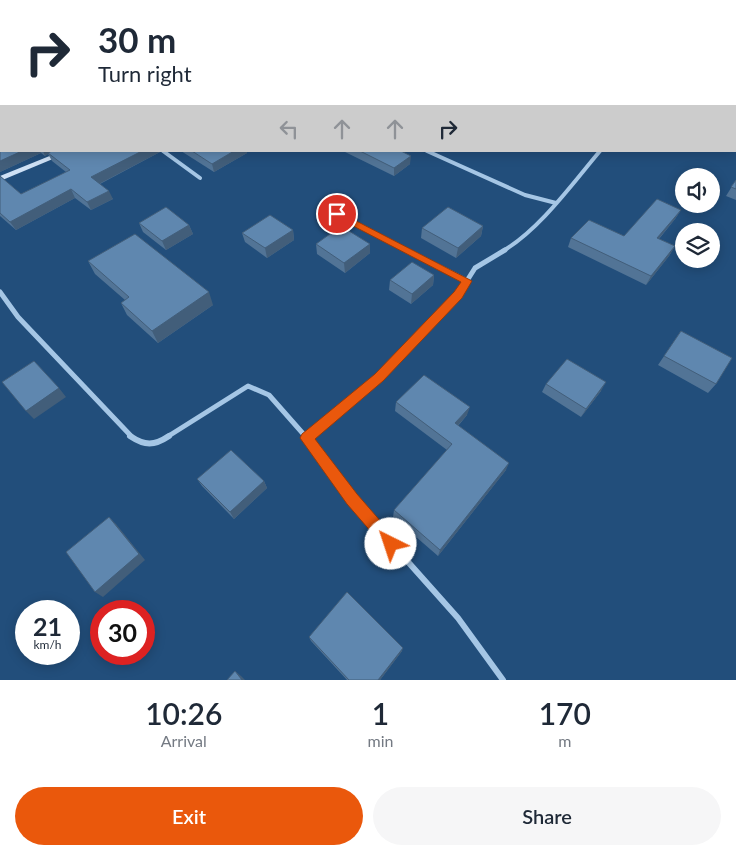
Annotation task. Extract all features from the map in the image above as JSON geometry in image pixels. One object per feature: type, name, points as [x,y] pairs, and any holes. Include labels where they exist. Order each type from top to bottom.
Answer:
[{"type":"main road","points":[[0,178],[66,152]]},
{"type":"street","points":[[164,152],[200,178]]},
{"type":"street","points":[[429,152],[525,195],[556,203]]},
{"type":"street","points":[[307,438],[379,378],[458,295],[475,268],[515,244],[556,203],[599,152]]},
{"type":"street","points":[[321,206],[467,281]]},
{"type":"street","points":[[0,292],[18,317],[76,379],[130,436],[143,444],[156,444],[248,386],[268,395],[307,438],[352,499],[458,618],[503,680]]},
{"type":"building","points":[[0,152],[20,152],[0,161]]},
{"type":"building","points":[[140,152],[91,177],[109,191],[87,202],[71,189],[10,222],[0,213],[0,176],[21,194],[70,170],[48,153]]},
{"type":"building","points":[[194,152],[232,152],[212,164]]},
{"type":"building","points":[[362,152],[403,152],[411,156],[394,168]]},
{"type":"building","points":[[736,180],[736,189],[731,187]]},
{"type":"building","points":[[657,199],[675,207],[675,213],[678,213],[657,238],[675,246],[651,276],[571,238],[589,220],[624,236]]},
{"type":"building","points":[[166,207],[189,225],[162,241],[139,223]]},
{"type":"building","points":[[448,207],[483,226],[458,248],[422,228]]},
{"type":"building","points":[[270,215],[293,230],[265,248],[242,233]]},
{"type":"building","points":[[341,226],[370,244],[344,263],[316,244]]},
{"type":"building","points":[[135,234],[209,292],[152,331],[121,303],[129,297],[88,261]]},
{"type":"building","points":[[412,262],[434,275],[412,294],[390,280]]},
{"type":"building","points":[[681,331],[732,358],[716,384],[664,356]]},
{"type":"building","points":[[567,359],[606,382],[586,409],[546,384]]},
{"type":"building","points":[[34,361],[59,388],[26,411],[2,382]]},
{"type":"building","points":[[424,375],[470,407],[455,423],[509,463],[440,550],[394,510],[452,444],[396,402]]},
{"type":"building","points":[[231,450],[264,481],[230,512],[197,479]]},
{"type":"building","points":[[109,517],[139,554],[95,592],[66,552]]},
{"type":"building","points":[[347,592],[403,648],[378,680],[349,680],[309,637]]},
{"type":"building","points":[[235,671],[242,680],[227,680]]},
{"type":"route","points":[[337,214],[467,281],[458,295],[379,378],[307,438],[318,456],[352,499],[391,544]]}]
